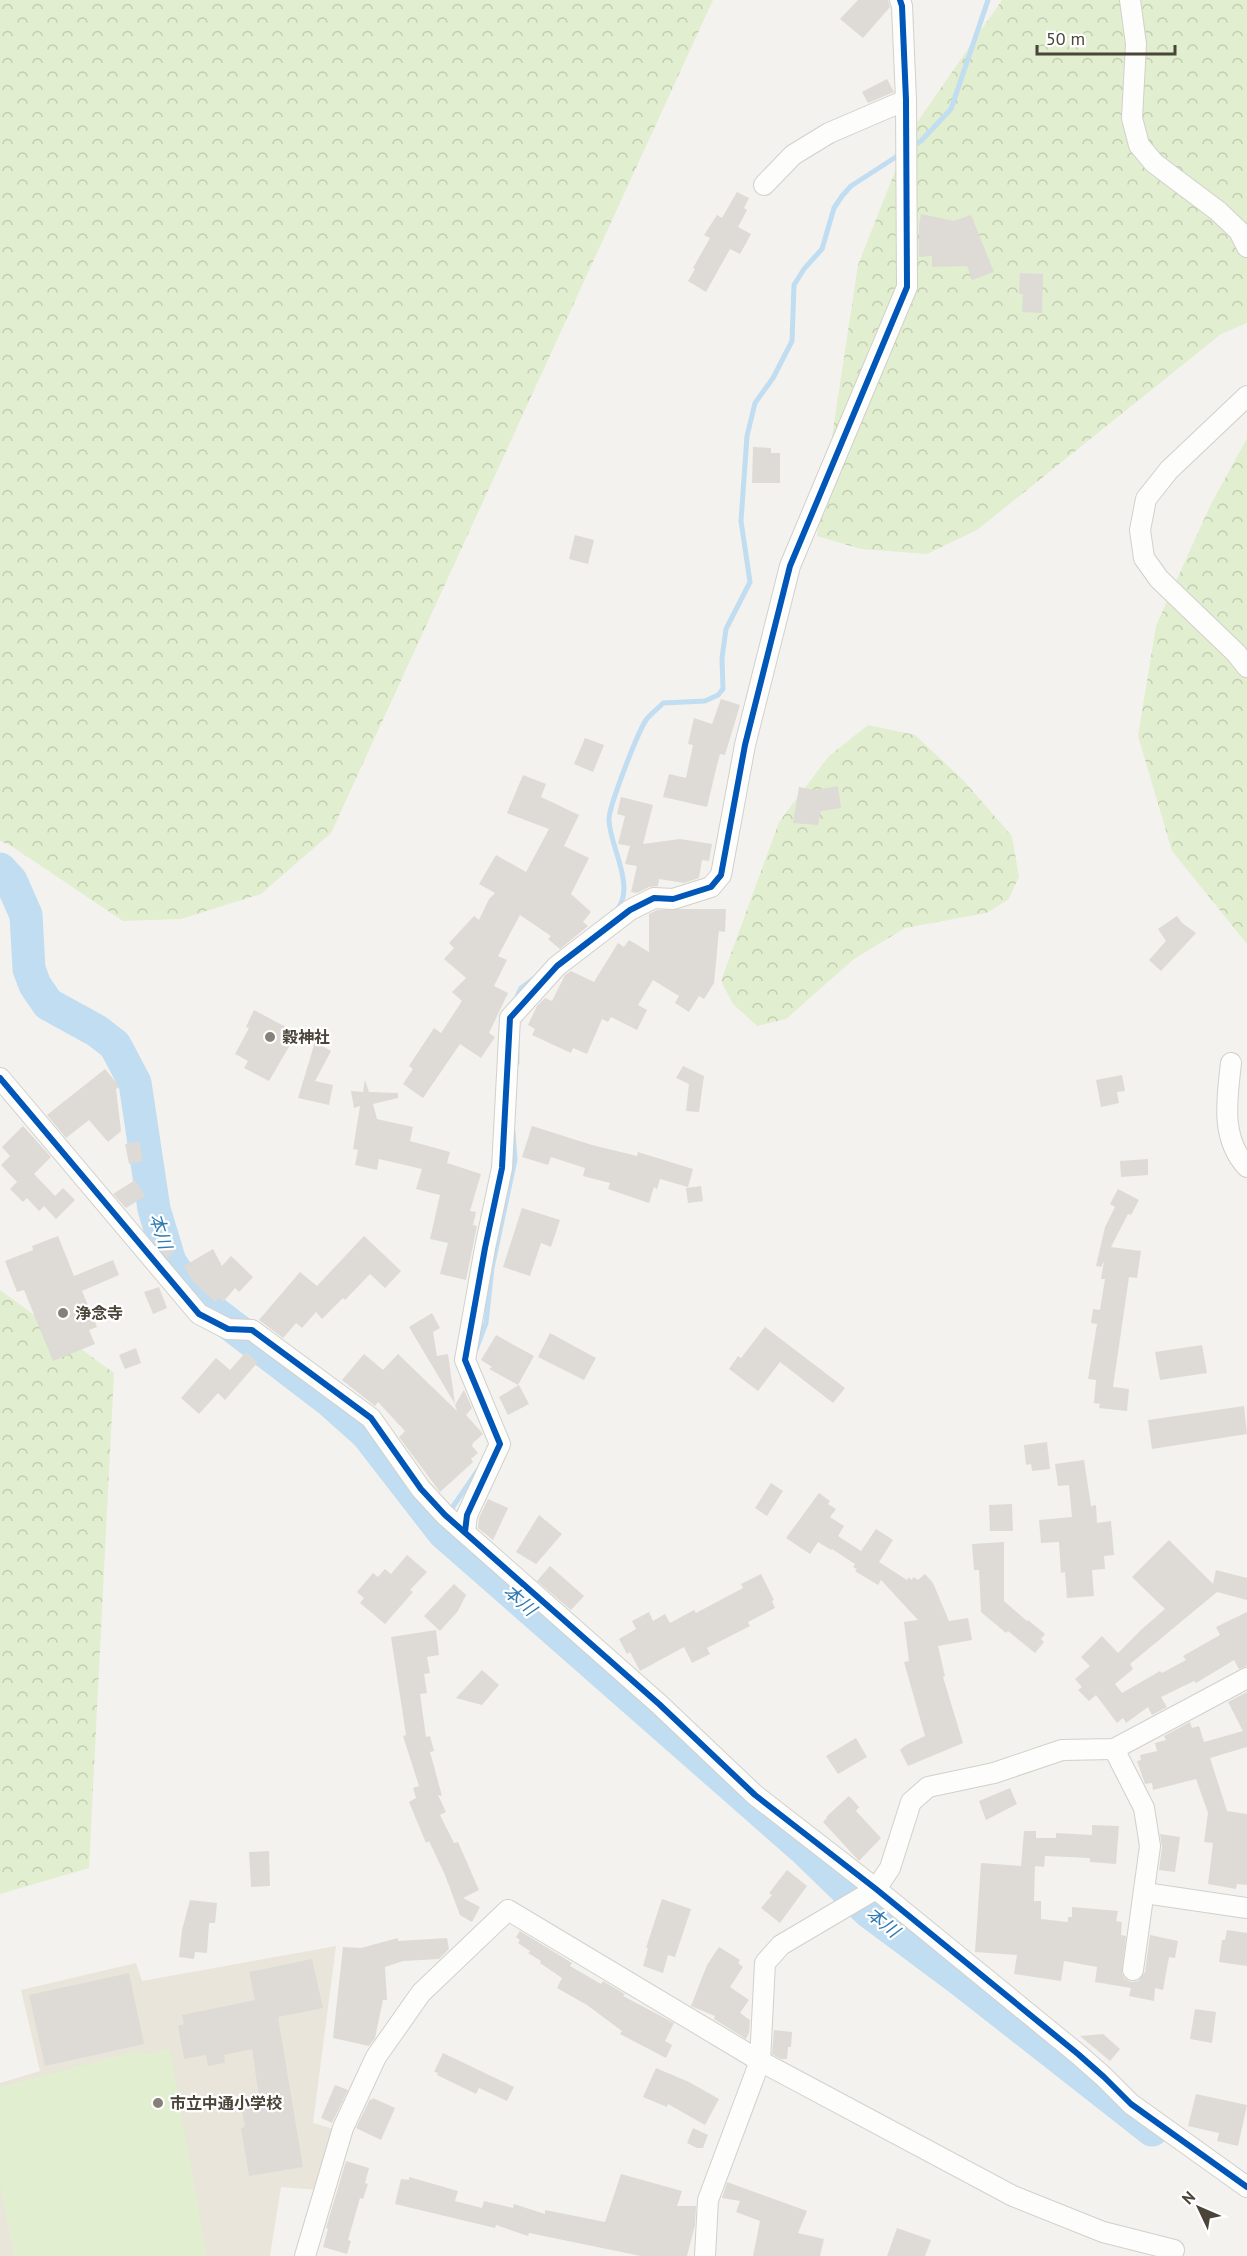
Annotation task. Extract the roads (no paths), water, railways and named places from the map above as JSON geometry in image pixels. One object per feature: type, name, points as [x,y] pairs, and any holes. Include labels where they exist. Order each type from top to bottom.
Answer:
[{"type":"street","points":[[455,1523],[467,1515],[500,1444],[465,1360],[502,1168],[516,1012],[557,966],[630,910],[654,898],[673,899],[711,887],[721,875],[745,745],[790,566],[907,287],[906,100],[900,0]]},
{"type":"street","points":[[1130,0],[1136,44],[1132,118],[1139,145],[1154,163],[1232,224],[1239,231],[1247,247]]},
{"type":"street","points":[[764,185],[793,155],[829,133],[906,100]]},
{"type":"street","points":[[1247,396],[1169,470],[1146,499],[1140,530],[1144,558],[1154,572],[1236,653],[1247,667]]},
{"type":"street","points":[[1231,1063],[1227,1128],[1239,1158],[1247,1167]]},
{"type":"street","points":[[0,1078],[199,1314],[228,1329],[252,1330],[371,1418],[421,1489],[455,1523],[659,1704],[864,1896],[1078,2054],[1131,2104],[1247,2187]]},
{"type":"street","points":[[705,2256],[708,2200],[760,2061],[765,1963],[781,1945],[864,1896],[890,1868],[911,1802],[928,1787],[994,1773],[1062,1750],[1114,1749],[1247,1678]]},
{"type":"street","points":[[1114,1749],[1144,1809],[1150,1846],[1133,1970]]},
{"type":"street","points":[[1145,1893],[1247,1908]]},
{"type":"street","points":[[305,2256],[343,2128],[376,2057],[421,1993],[508,1910],[760,2061],[1013,2196],[1103,2232],[1174,2250]]},
{"type":"waterway","points":[[912,146],[921,141],[951,109],[988,0]]},
{"type":"waterway","points":[[617,910],[624,889],[609,820],[613,801],[642,727],[663,703],[705,701],[718,695],[723,689],[722,658],[726,629],[750,582],[741,521],[747,436],[755,403],[773,378],[792,341],[794,285],[804,269],[822,249],[834,208],[842,196],[851,186],[902,153]]},
{"type":"waterway","name":"本川","points":[[0,869],[11,881],[26,915],[29,969],[35,985],[48,1004],[97,1031],[115,1045],[135,1083],[154,1209],[170,1262],[193,1296],[330,1401],[367,1434],[443,1532],[803,1848],[868,1911],[962,1981],[1152,2130]]},
{"type":"waterway","points":[[515,1001],[521,988],[536,977]]},
{"type":"waterway","points":[[517,1039],[517,1063]]},
{"type":"waterway","points":[[475,1352],[486,1323],[492,1268],[515,1160],[513,1132]]},
{"type":"waterway","points":[[443,1532],[452,1508],[478,1470]]},
{"type":"place","name":"穀神社","points":[[270,1037]]},
{"type":"place","name":"浄念寺","points":[[63,1313]]},
{"type":"place","name":"市立中通小学校","points":[[158,2103]]}]
